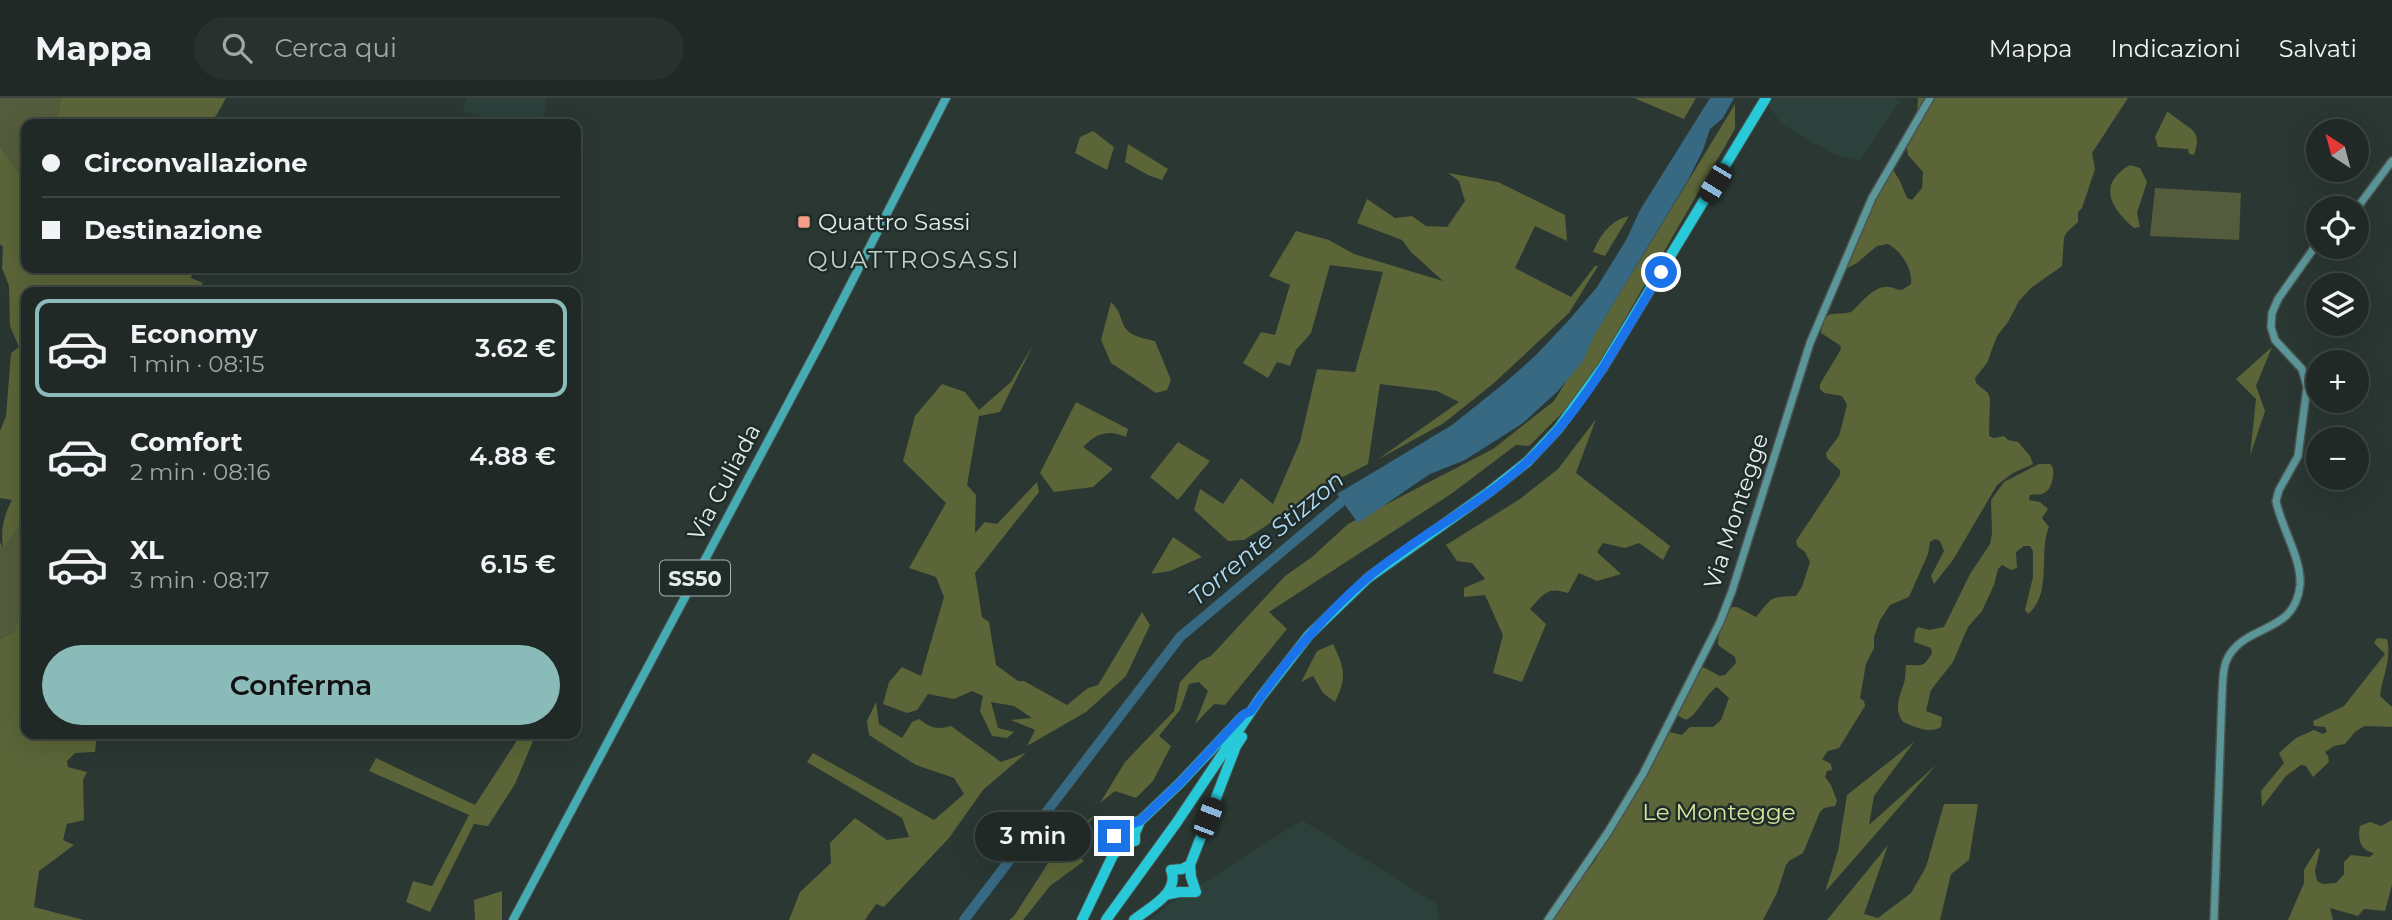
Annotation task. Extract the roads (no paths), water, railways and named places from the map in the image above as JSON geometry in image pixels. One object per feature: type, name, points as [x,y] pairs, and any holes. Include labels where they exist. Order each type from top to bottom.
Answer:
[{"type":"highway","points":[[1106,920],[1162,844],[1251,711],[1309,635],[1367,578],[1489,492],[1527,462],[1558,429],[1603,367],[1766,98]]},
{"type":"highway","points":[[1082,920],[1112,855],[1114,836],[1118,829],[1140,821],[1180,783],[1244,714],[1251,711]]},
{"type":"highway","points":[[1165,895],[1174,892],[1196,892],[1190,865],[1236,746],[1252,722],[1251,711]]},
{"type":"highway","points":[[1112,855],[1124,844],[1135,841],[1140,821]]},
{"type":"highway","points":[[1134,920],[1173,885],[1171,870],[1190,865]]},
{"type":"main road","name":"Via Culiada","points":[[513,920],[823,338],[946,98]]},
{"type":"street","name":"Via Montegge","points":[[1548,920],[1608,832],[1643,774],[1720,622],[1811,343],[1872,198],[1930,98]]},
{"type":"street","points":[[2366,196],[2392,161]]},
{"type":"street","points":[[2214,920],[2225,663],[2244,640],[2283,620],[2294,606],[2300,585],[2299,572],[2276,501],[2279,490],[2298,456],[2307,387],[2302,369],[2275,340],[2271,327],[2272,313],[2278,299],[2306,259]]},
{"type":"water","points":[[1710,98],[1734,98],[1723,118],[1710,129],[1688,180],[1595,334],[1583,361],[1557,392],[1523,423],[1465,460],[1430,474],[1358,523],[1337,494],[1452,425],[1536,355],[1569,320],[1597,287],[1626,240],[1640,210]]},
{"type":"waterway","name":"Torrente Stizzon","points":[[964,920],[1180,637],[1353,492]]},
{"type":"place","name":"Quattro Sassi","points":[[804,222]]},
{"type":"district","name":"QUATTROSASSI","points":[[914,259]]},
{"type":"park label","name":"Le Montegge","points":[[1719,812]]}]
